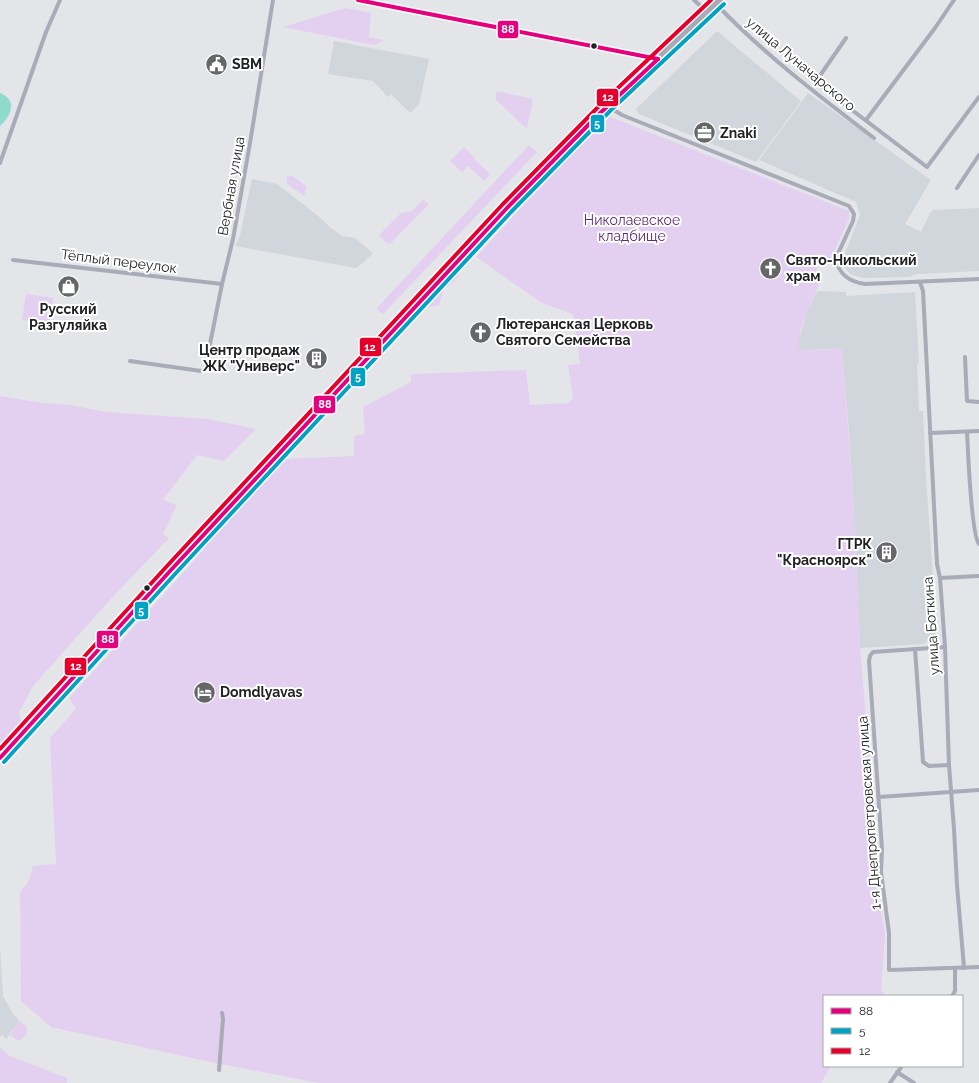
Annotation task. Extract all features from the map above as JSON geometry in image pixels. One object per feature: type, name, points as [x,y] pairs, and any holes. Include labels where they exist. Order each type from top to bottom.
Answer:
[{"type":"main road","points":[[358,0],[658,59]]},
{"type":"main road","points":[[0,758],[166,575],[518,196],[607,106],[718,2]]},
{"type":"street","points":[[0,163],[46,32],[60,0]]},
{"type":"street","name":"Вербная улица","points":[[130,361],[201,372],[205,369],[234,231],[273,0]]},
{"type":"street","points":[[694,0],[707,12]]},
{"type":"street","points":[[866,120],[935,28],[954,0]]},
{"type":"street","name":"улица Луначарского","points":[[718,2],[739,28],[799,81],[874,138]]},
{"type":"street","name":"улица Луначарского","points":[[846,38],[819,78],[819,85],[927,167],[979,97]]},
{"type":"street","points":[[607,106],[622,115],[849,206],[854,214],[853,221],[836,258],[836,264],[840,272],[845,277],[866,284],[979,279]]},
{"type":"street","points":[[957,188],[979,155]]},
{"type":"street","name":"Тёплый переулок","points":[[13,260],[222,284]]},
{"type":"street","name":"улица Боткина","points":[[920,282],[923,298],[937,564],[940,578],[945,647],[956,885],[964,968]]},
{"type":"street","points":[[965,357],[967,401],[979,402]]},
{"type":"street","points":[[930,434],[979,430]]},
{"type":"street","points":[[967,432],[973,521],[976,541],[979,544]]},
{"type":"street","points":[[940,578],[979,576]]},
{"type":"street","name":"1-я Днепропетровская улица","points":[[945,647],[873,652],[869,661],[882,849],[881,872],[889,933],[889,970],[979,967]]},
{"type":"street","points":[[915,649],[923,762],[929,766],[950,765]]},
{"type":"street","points":[[879,797],[979,790]]},
{"type":"street","points":[[953,995],[955,991],[955,968]]},
{"type":"street","points":[[219,1070],[223,1019],[222,1013]]},
{"type":"street","points":[[890,1083],[901,1067]]},
{"type":"street","points":[[897,1072],[914,1083]]},
{"type":"shaded area","points":[[717,31],[801,101],[756,162],[639,114],[636,109]]},
{"type":"shaded area","points":[[334,41],[429,59],[419,104],[410,113],[391,94],[388,97],[373,81],[328,74]]},
{"type":"shaded area","points":[[0,93],[6,96],[9,100],[11,108],[7,118],[0,126]]},
{"type":"shaded area","points":[[808,93],[931,180],[905,224],[921,232],[933,210],[979,208],[979,271],[916,274],[910,277],[863,278],[850,274],[842,261],[860,215],[856,202],[759,160]]},
{"type":"shaded area","points":[[252,179],[277,184],[342,236],[355,238],[373,253],[356,268],[235,246],[240,236]]},
{"type":"shaded area","points":[[817,291],[846,292],[846,296],[915,292],[919,363],[917,364],[919,411],[923,411],[926,478],[937,632],[924,644],[860,648],[853,494],[842,349],[798,350],[798,342],[807,312]]},
{"type":"shaded area","points":[[0,947],[3,996],[13,1014],[19,1021],[6,1039],[3,1035],[0,1037]]},
{"type":"green space","points":[[345,8],[371,13],[369,37],[384,40],[374,45],[283,27]]},
{"type":"green space","points":[[497,91],[533,99],[527,129],[495,99]]},
{"type":"green space","name":"Николаевское кладбище","points":[[608,116],[849,211],[849,219],[828,265],[820,262],[814,276],[820,280],[800,334],[799,350],[842,349],[853,494],[860,648],[875,819],[878,900],[885,932],[881,990],[884,993],[883,995],[823,995],[823,1067],[830,1067],[821,1083],[319,1083],[210,1062],[51,1027],[21,1001],[20,893],[29,880],[33,866],[56,864],[50,738],[76,709],[69,698],[176,581],[204,549],[207,542],[285,459],[354,456],[354,436],[365,434],[363,407],[411,382],[411,374],[526,370],[530,405],[568,403],[573,398],[568,365],[580,364],[573,314],[542,303],[476,257],[564,161]]},
{"type":"green space","points":[[529,145],[537,152],[383,314],[376,309]]},
{"type":"green space","points":[[464,147],[490,174],[484,181],[468,166],[462,172],[450,161]]},
{"type":"green space","points":[[291,175],[306,186],[305,195],[287,184],[287,177]]},
{"type":"green space","points":[[423,200],[429,204],[390,244],[385,242],[379,235],[401,213],[412,211]]},
{"type":"green space","points":[[458,272],[459,275],[453,283],[444,289],[439,305],[428,307]]},
{"type":"green space","points":[[26,294],[53,298],[50,324],[22,320]]},
{"type":"green space","points":[[0,396],[43,403],[70,405],[106,412],[208,419],[256,429],[224,461],[197,455],[163,500],[177,505],[163,534],[169,538],[108,602],[33,686],[19,713],[21,721],[0,744]]},
{"type":"green space","points":[[19,1021],[23,1023],[27,1031],[22,1039],[18,1041],[10,1035]]},
{"type":"green space","points":[[0,1047],[8,1055],[67,1078],[67,1083],[0,1083]]},
{"type":"transit line","name":"88","points":[[358,0],[658,59]]},
{"type":"transit line","name":"12","points":[[0,749],[167,566],[503,204],[603,102],[711,0]]},
{"type":"transit line","name":"5","points":[[4,762],[175,574],[511,212],[611,110],[724,4]]},
{"type":"transit line","name":"88","points":[[0,758],[171,570],[507,208],[597,116],[658,59]]},
{"type":"place","name":"SBM","points":[[217,64]]},
{"type":"place","name":"Znaki","points":[[705,133]]},
{"type":"place","name":"Свято-Никольский храм","points":[[771,268]]},
{"type":"place","name":"Русский Разгуляйка","points":[[68,287]]},
{"type":"place","name":"Лютеранская Церковь Святого Семейства","points":[[480,332]]},
{"type":"place","name":"Центр продаж ЖК \"Универс\"","points":[[316,358]]},
{"type":"place","name":"ГТРК \"Красноярск\"","points":[[887,552]]},
{"type":"place","name":"Domdlyavas","points":[[205,692]]}]
